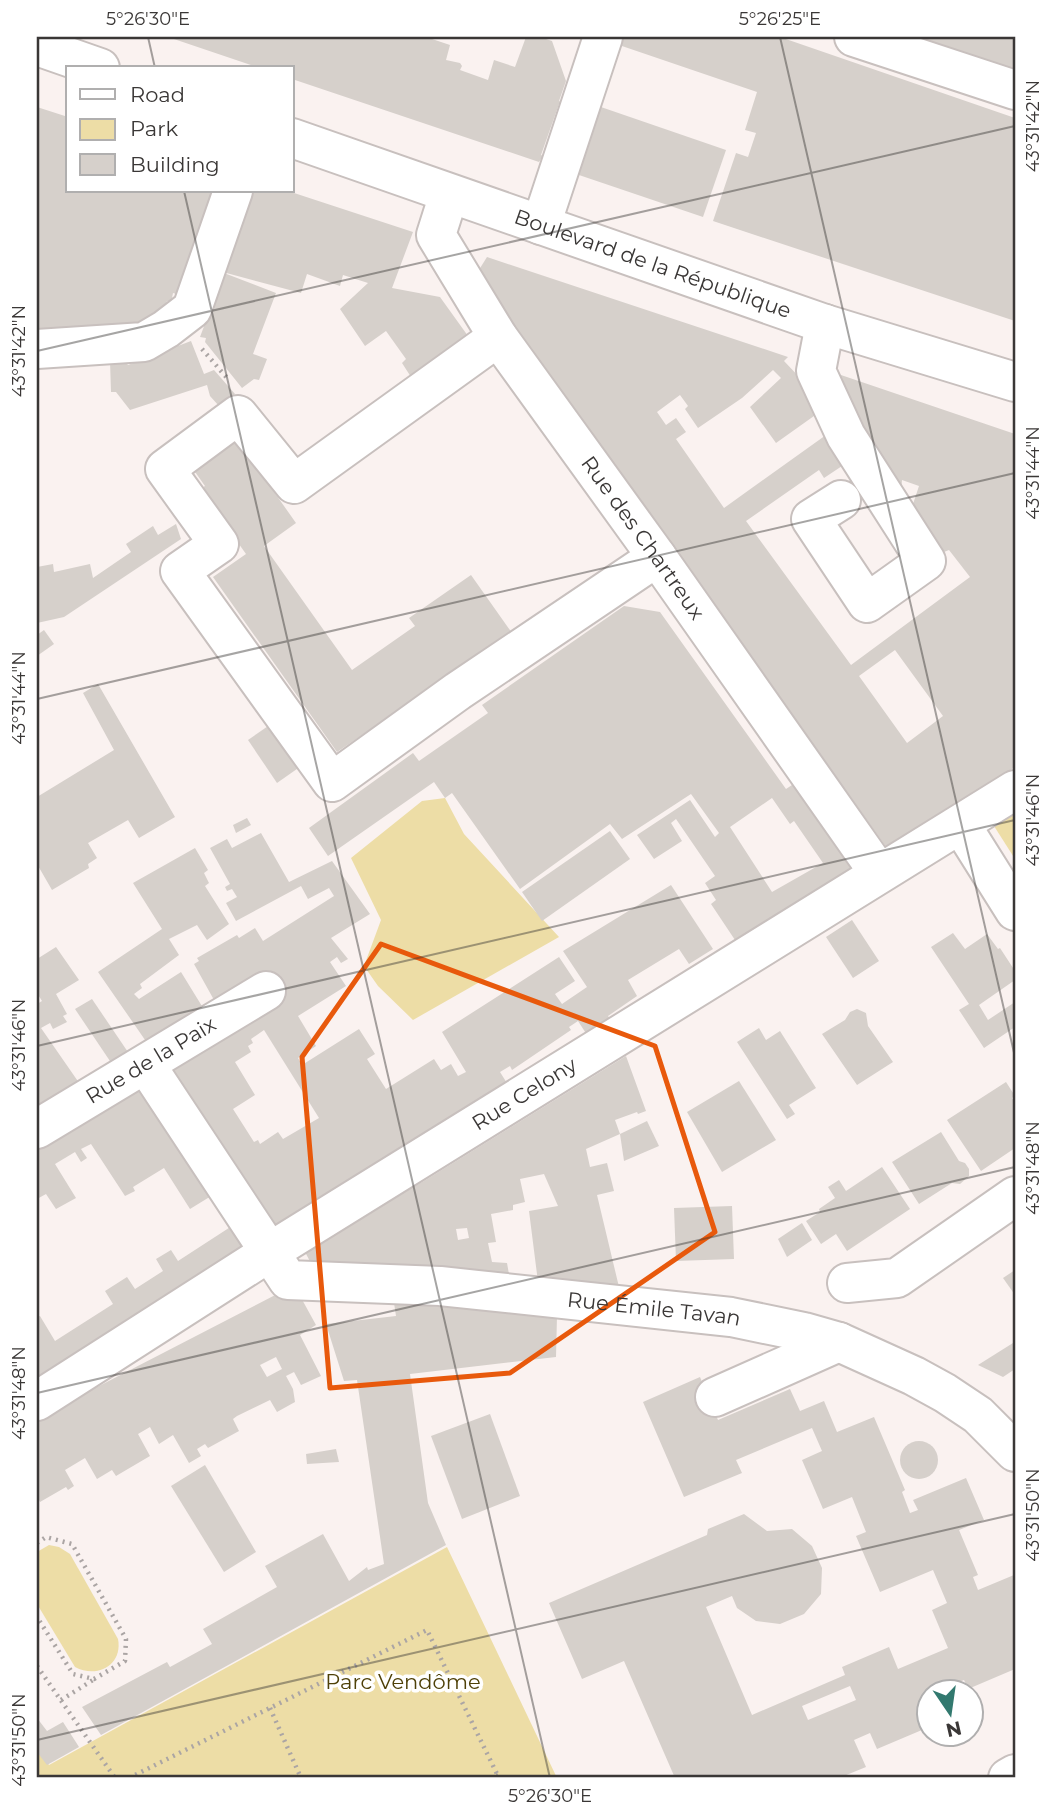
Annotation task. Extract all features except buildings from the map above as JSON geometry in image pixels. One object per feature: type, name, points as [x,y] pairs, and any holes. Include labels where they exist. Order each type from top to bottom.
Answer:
[{"type":"street","points":[[541,225],[603,37]]},
{"type":"street","points":[[854,37],[1015,90]]},
{"type":"street","points":[[37,46],[94,66]]},
{"type":"street","name":"Boulevard de la République","points":[[294,139],[825,324],[1015,382]]},
{"type":"street","points":[[37,349],[144,342],[192,309],[233,192]]},
{"type":"street","name":"Rue des Chartreux","points":[[449,194],[436,235],[498,337],[657,557],[879,873]]},
{"type":"street","points":[[825,324],[816,371],[846,436],[926,561],[867,603],[811,519],[841,500]]},
{"type":"street","points":[[498,337],[294,484],[238,415],[165,469],[219,544],[180,571],[332,782],[458,691],[657,557]]},
{"type":"street","name":"Rue Celony","points":[[37,1401],[269,1253],[1015,790]]},
{"type":"street","points":[[961,825],[1015,911]]},
{"type":"street","name":"Rue de la Paix","points":[[37,1129],[266,991]]},
{"type":"street","points":[[146,1065],[269,1253]]},
{"type":"street","points":[[847,1283],[897,1278],[1015,1196]]},
{"type":"street","name":"Rue Émile Tavan","points":[[269,1253],[289,1280],[440,1286],[731,1317],[804,1332],[839,1342],[945,1393],[978,1415],[1015,1452]]},
{"type":"street","points":[[715,1396],[839,1342]]},
{"type":"street","points":[[1008,1778],[1015,1774]]},
{"type":"path","points":[[179,319],[239,393],[238,415]]},
{"type":"path","points":[[37,1543],[46,1537],[72,1544],[126,1639],[125,1661],[61,1700]]},
{"type":"path","points":[[37,1617],[73,1674],[94,1679]]},
{"type":"path","points":[[129,1778],[427,1630],[499,1777],[490,1778]]},
{"type":"path","points":[[37,1666],[115,1778]]},
{"type":"path","points":[[270,1708],[301,1778]]},
{"type":"highlighted area","points":[[381,944],[655,1046],[715,1232],[510,1373],[330,1388],[302,1057]]},
{"type":"green space","points":[[445,798],[464,834],[559,937],[413,1020],[378,986],[364,966],[381,920],[351,858],[422,801]]},
{"type":"green space","points":[[1015,807],[1015,859],[994,826],[995,819]]},
{"type":"green space","points":[[49,1545],[59,1547],[70,1554],[118,1639],[116,1656],[107,1667],[92,1671],[75,1667],[37,1604],[37,1552]]},
{"type":"green space","name":"Parc Vendôme","points":[[447,1547],[557,1778],[37,1778],[37,1753],[40,1751],[49,1765]]}]
